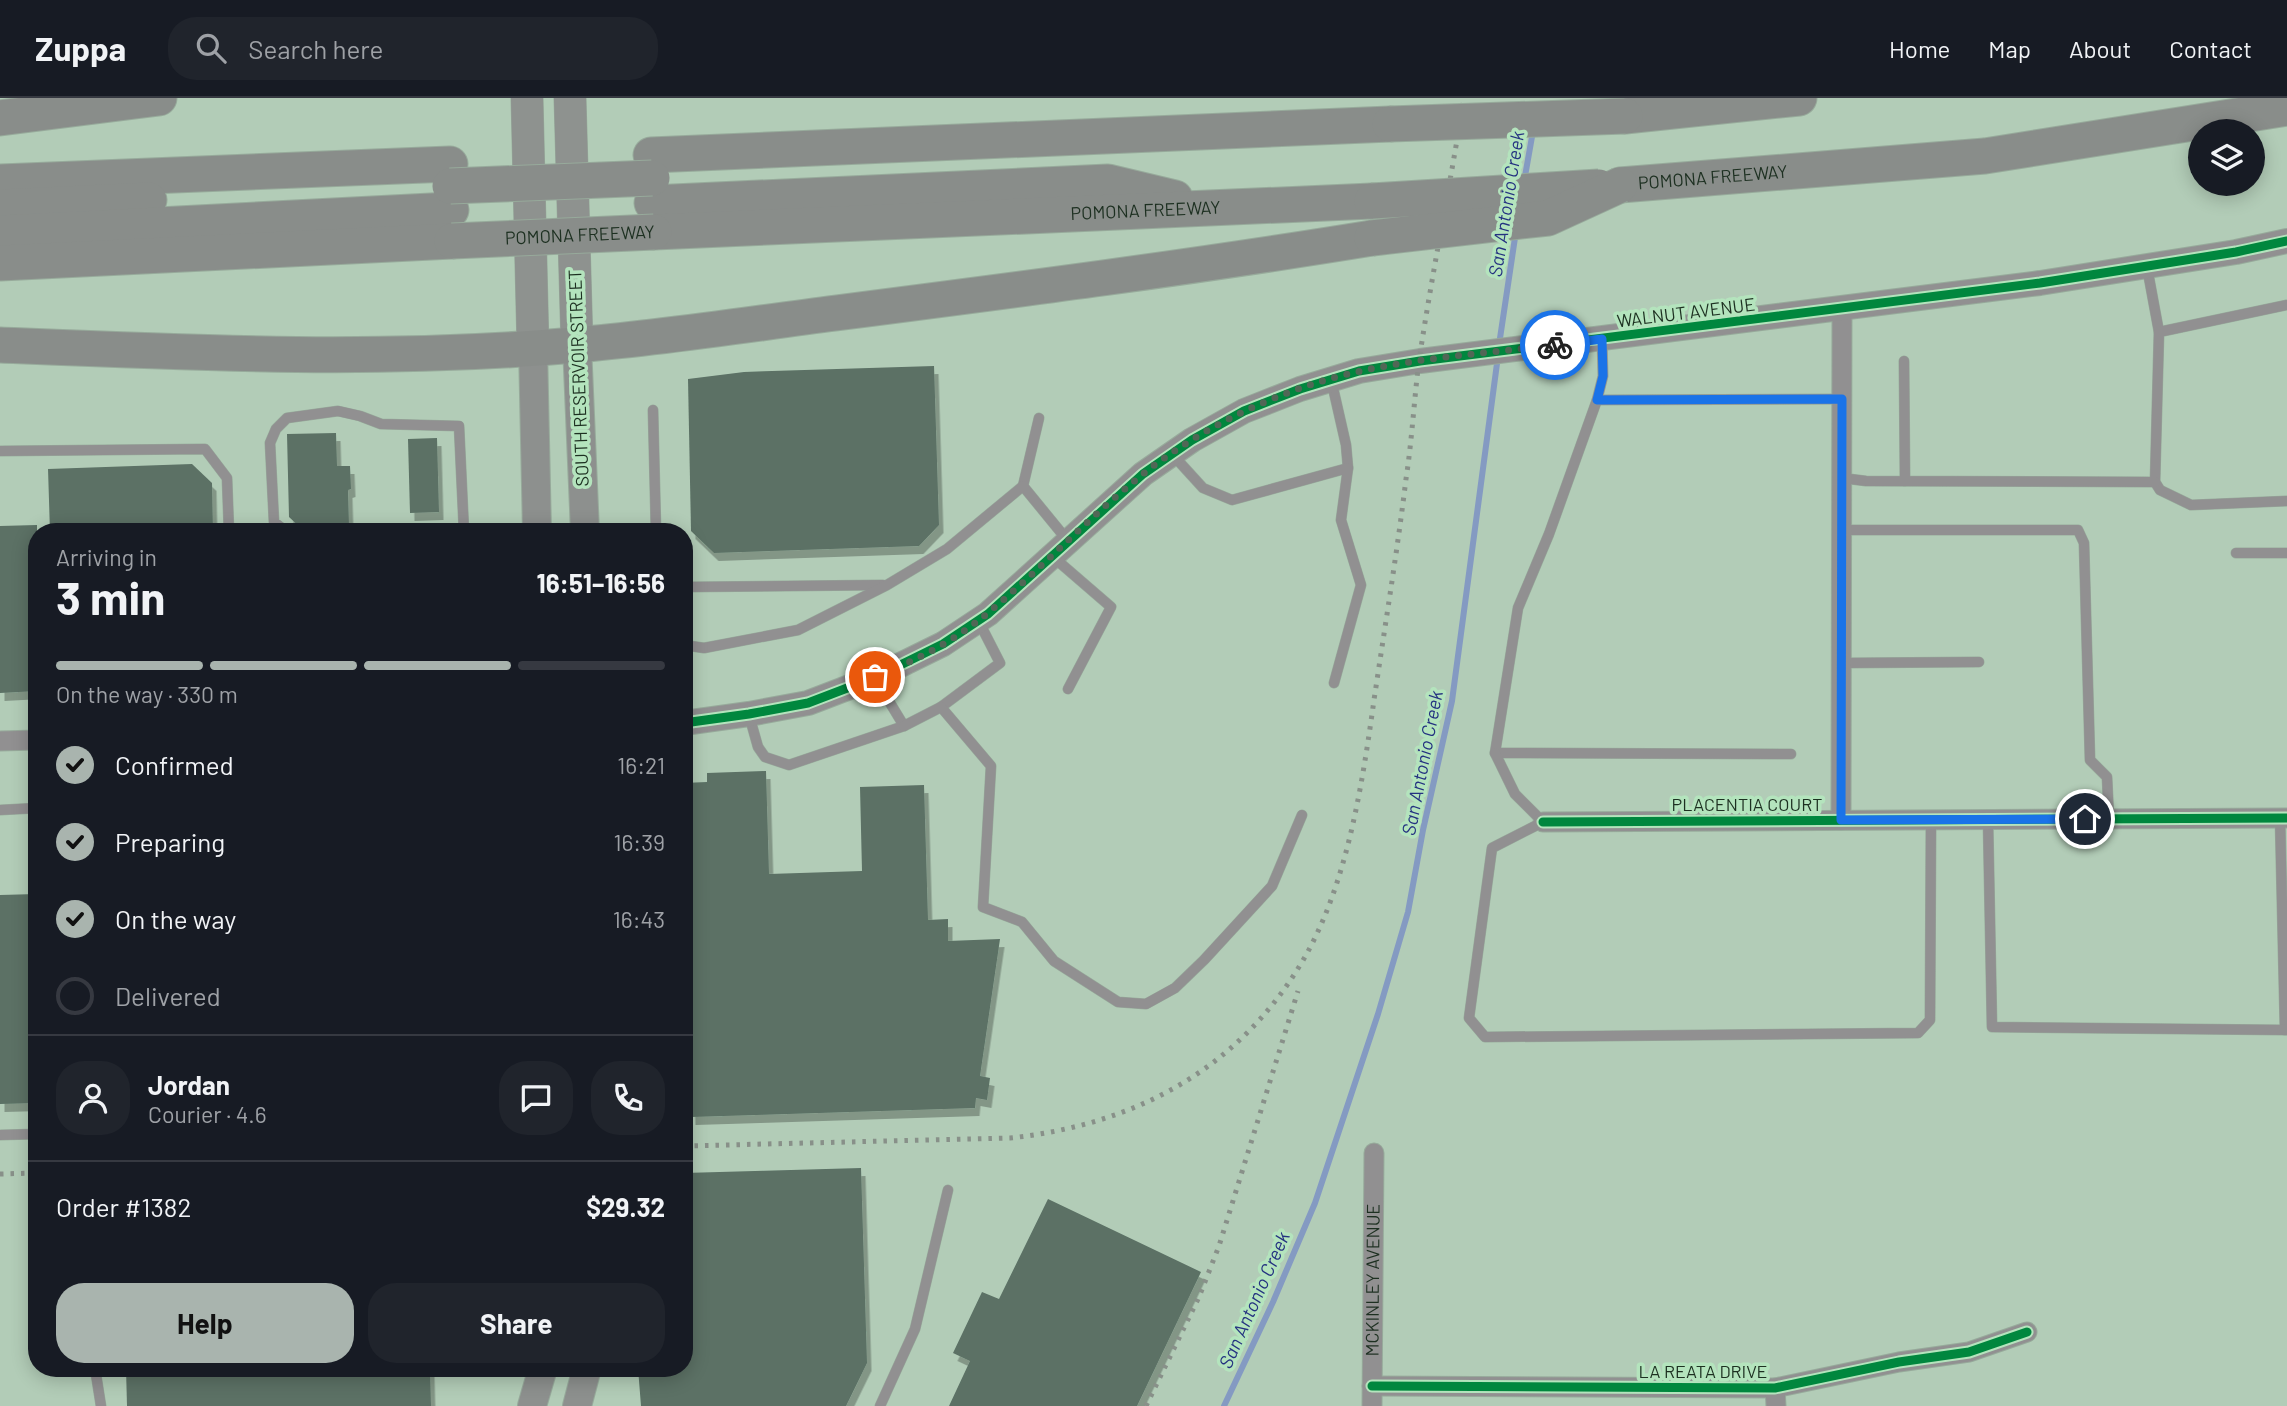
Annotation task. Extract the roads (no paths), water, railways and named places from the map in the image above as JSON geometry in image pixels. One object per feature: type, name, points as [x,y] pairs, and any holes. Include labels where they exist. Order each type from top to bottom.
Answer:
[{"type":"highway","points":[[0,118],[159,98]]},
{"type":"highway","name":"POMONA FREEWAY","points":[[0,263],[451,200],[652,192],[1201,131],[1625,116],[1742,101],[1799,98]]},
{"type":"highway","name":"POMONA FREEWAY","points":[[0,182],[451,200],[652,192],[1212,208],[1620,185],[1985,156],[2287,108]]},
{"type":"highway","points":[[0,345],[275,354],[379,354],[577,345],[1061,285],[1372,238],[1548,218],[1620,185]]},
{"type":"highway","points":[[0,207],[451,200]]},
{"type":"highway","points":[[0,233],[451,200]]},
{"type":"main road","points":[[527,98],[537,523]]},
{"type":"main road","name":"SOUTH RESERVOIR STREET","points":[[570,98],[585,523]]},
{"type":"main road","points":[[532,1406],[540,1377]]},
{"type":"main road","points":[[577,1406],[585,1377]]},
{"type":"street","name":"WALNUT AVENUE","points":[[693,722],[808,703],[875,677],[943,644],[978,620],[1143,474],[1192,440],[1244,411],[1331,379],[1359,371],[1420,361],[2040,283],[2147,267],[2287,241]]},
{"type":"street","points":[[1841,820],[1842,309]]},
{"type":"street","points":[[0,741],[28,740]]},
{"type":"street","name":"PLACENTIA COURT","points":[[1543,822],[2284,818]]},
{"type":"street","name":"MCKINLEY AVENUE","points":[[1372,1396],[1374,1153]]},
{"type":"street","name":"LA REATA DRIVE","points":[[1372,1396],[1775,1397],[1899,1362],[1969,1352],[2027,1332]]},
{"type":"lane","points":[[2147,267],[2160,332],[2155,482],[2160,490],[2191,506],[2287,501]]},
{"type":"lane","points":[[2160,332],[2287,305]]},
{"type":"lane","points":[[1602,339],[1603,376],[1597,400],[1549,534],[1518,608],[1495,753],[1515,794],[1543,822],[1492,848],[1469,1018],[1485,1037],[1918,1033],[1930,1020],[1931,820]]},
{"type":"lane","points":[[1904,361],[1905,481]]},
{"type":"lane","points":[[1331,379],[1346,444],[1348,468],[1341,520],[1361,585],[1334,683]]},
{"type":"lane","points":[[1597,400],[1842,399]]},
{"type":"lane","points":[[653,410],[656,523]]},
{"type":"lane","points":[[276,523],[270,443],[276,429],[287,418],[338,411],[381,424],[459,426],[464,523]]},
{"type":"lane","points":[[693,646],[704,648],[798,630],[887,585],[947,549],[1024,486],[1038,418]]},
{"type":"lane","points":[[0,452],[205,449],[227,478],[229,523]]},
{"type":"lane","points":[[1172,454],[1202,488],[1232,500],[1348,468]]},
{"type":"lane","points":[[1842,478],[1866,481],[2155,482]]},
{"type":"lane","points":[[1024,486],[1060,548],[1111,607],[1068,690]]},
{"type":"lane","points":[[1841,530],[2078,530],[2084,543],[2090,760],[2107,777],[2109,819]]},
{"type":"lane","points":[[2236,553],[2287,553]]},
{"type":"lane","points":[[693,587],[887,585]]},
{"type":"lane","points":[[749,714],[758,747],[765,757],[789,765],[904,726],[941,707],[1000,663],[978,620]]},
{"type":"lane","points":[[1841,663],[1979,662]]},
{"type":"lane","points":[[875,677],[904,726]]},
{"type":"lane","points":[[941,707],[991,766],[983,907],[1022,922],[1054,961],[1118,1002],[1146,1004],[1175,988],[1205,960],[1272,886],[1302,815]]},
{"type":"lane","points":[[1495,753],[1791,754]]},
{"type":"lane","points":[[0,810],[28,808]]},
{"type":"lane","points":[[1988,820],[1992,1027],[2286,1030],[2284,818]]},
{"type":"lane","points":[[0,1135],[28,1134]]},
{"type":"lane","points":[[880,1406],[915,1329],[948,1190]]},
{"type":"lane","points":[[96,1377],[101,1406]]},
{"type":"waterway","name":"San Antonio Creek","points":[[1524,182],[1533,131]]},
{"type":"waterway","name":"San Antonio Creek","points":[[1499,345],[1516,231]]},
{"type":"waterway","name":"San Antonio Creek","points":[[1224,1406],[1273,1302],[1315,1203],[1378,1014],[1408,912],[1452,701],[1498,356]]},
{"type":"railway","points":[[693,1146],[1010,1138],[1055,1131],[1098,1120],[1139,1105],[1178,1086],[1213,1062],[1246,1034],[1276,1000],[1302,962],[1331,901],[1358,801],[1399,534],[1419,361],[1464,98]]},
{"type":"railway","points":[[1146,1406],[1199,1297],[1219,1246],[1298,991]]},
{"type":"railway","points":[[0,1174],[28,1173]]}]
